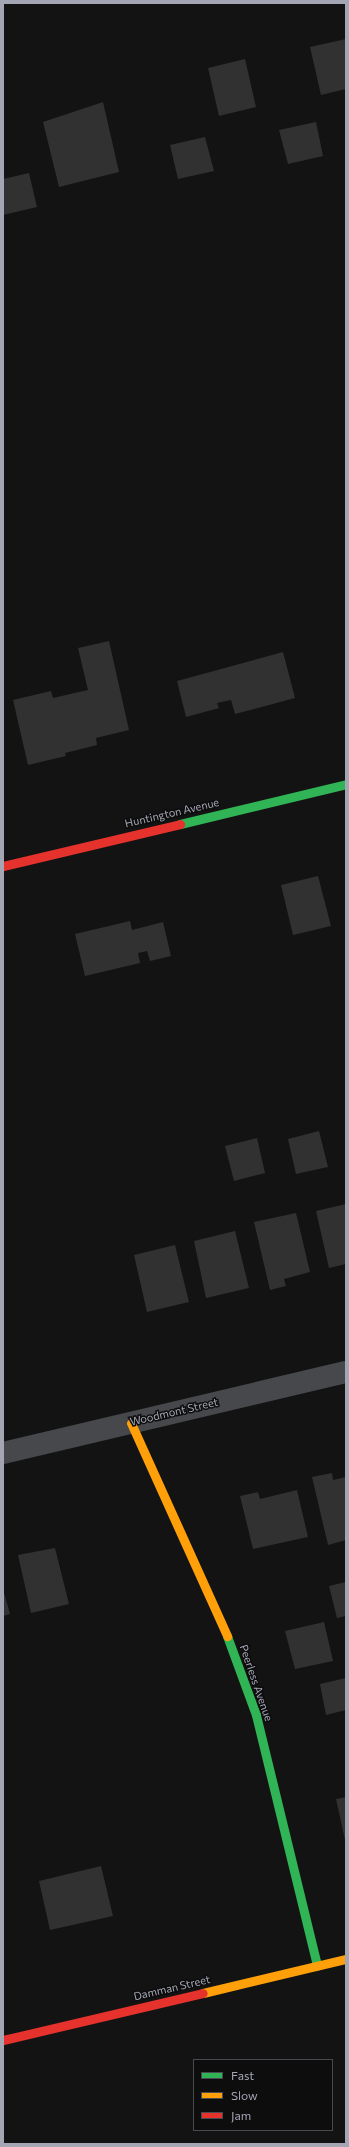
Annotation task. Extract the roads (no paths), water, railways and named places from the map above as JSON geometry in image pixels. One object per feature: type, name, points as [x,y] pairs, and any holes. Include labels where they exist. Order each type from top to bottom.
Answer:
[{"type":"street","name":"Huntington Avenue","points":[[3,866],[346,784]]},
{"type":"street","name":"Woodmont Street","points":[[3,1453],[346,1372]]},
{"type":"street","name":"Peerless Avenue","points":[[131,1423],[220,1616],[256,1716],[317,1966]]},
{"type":"street","name":"Damman Street","points":[[3,2040],[346,1959]]}]
